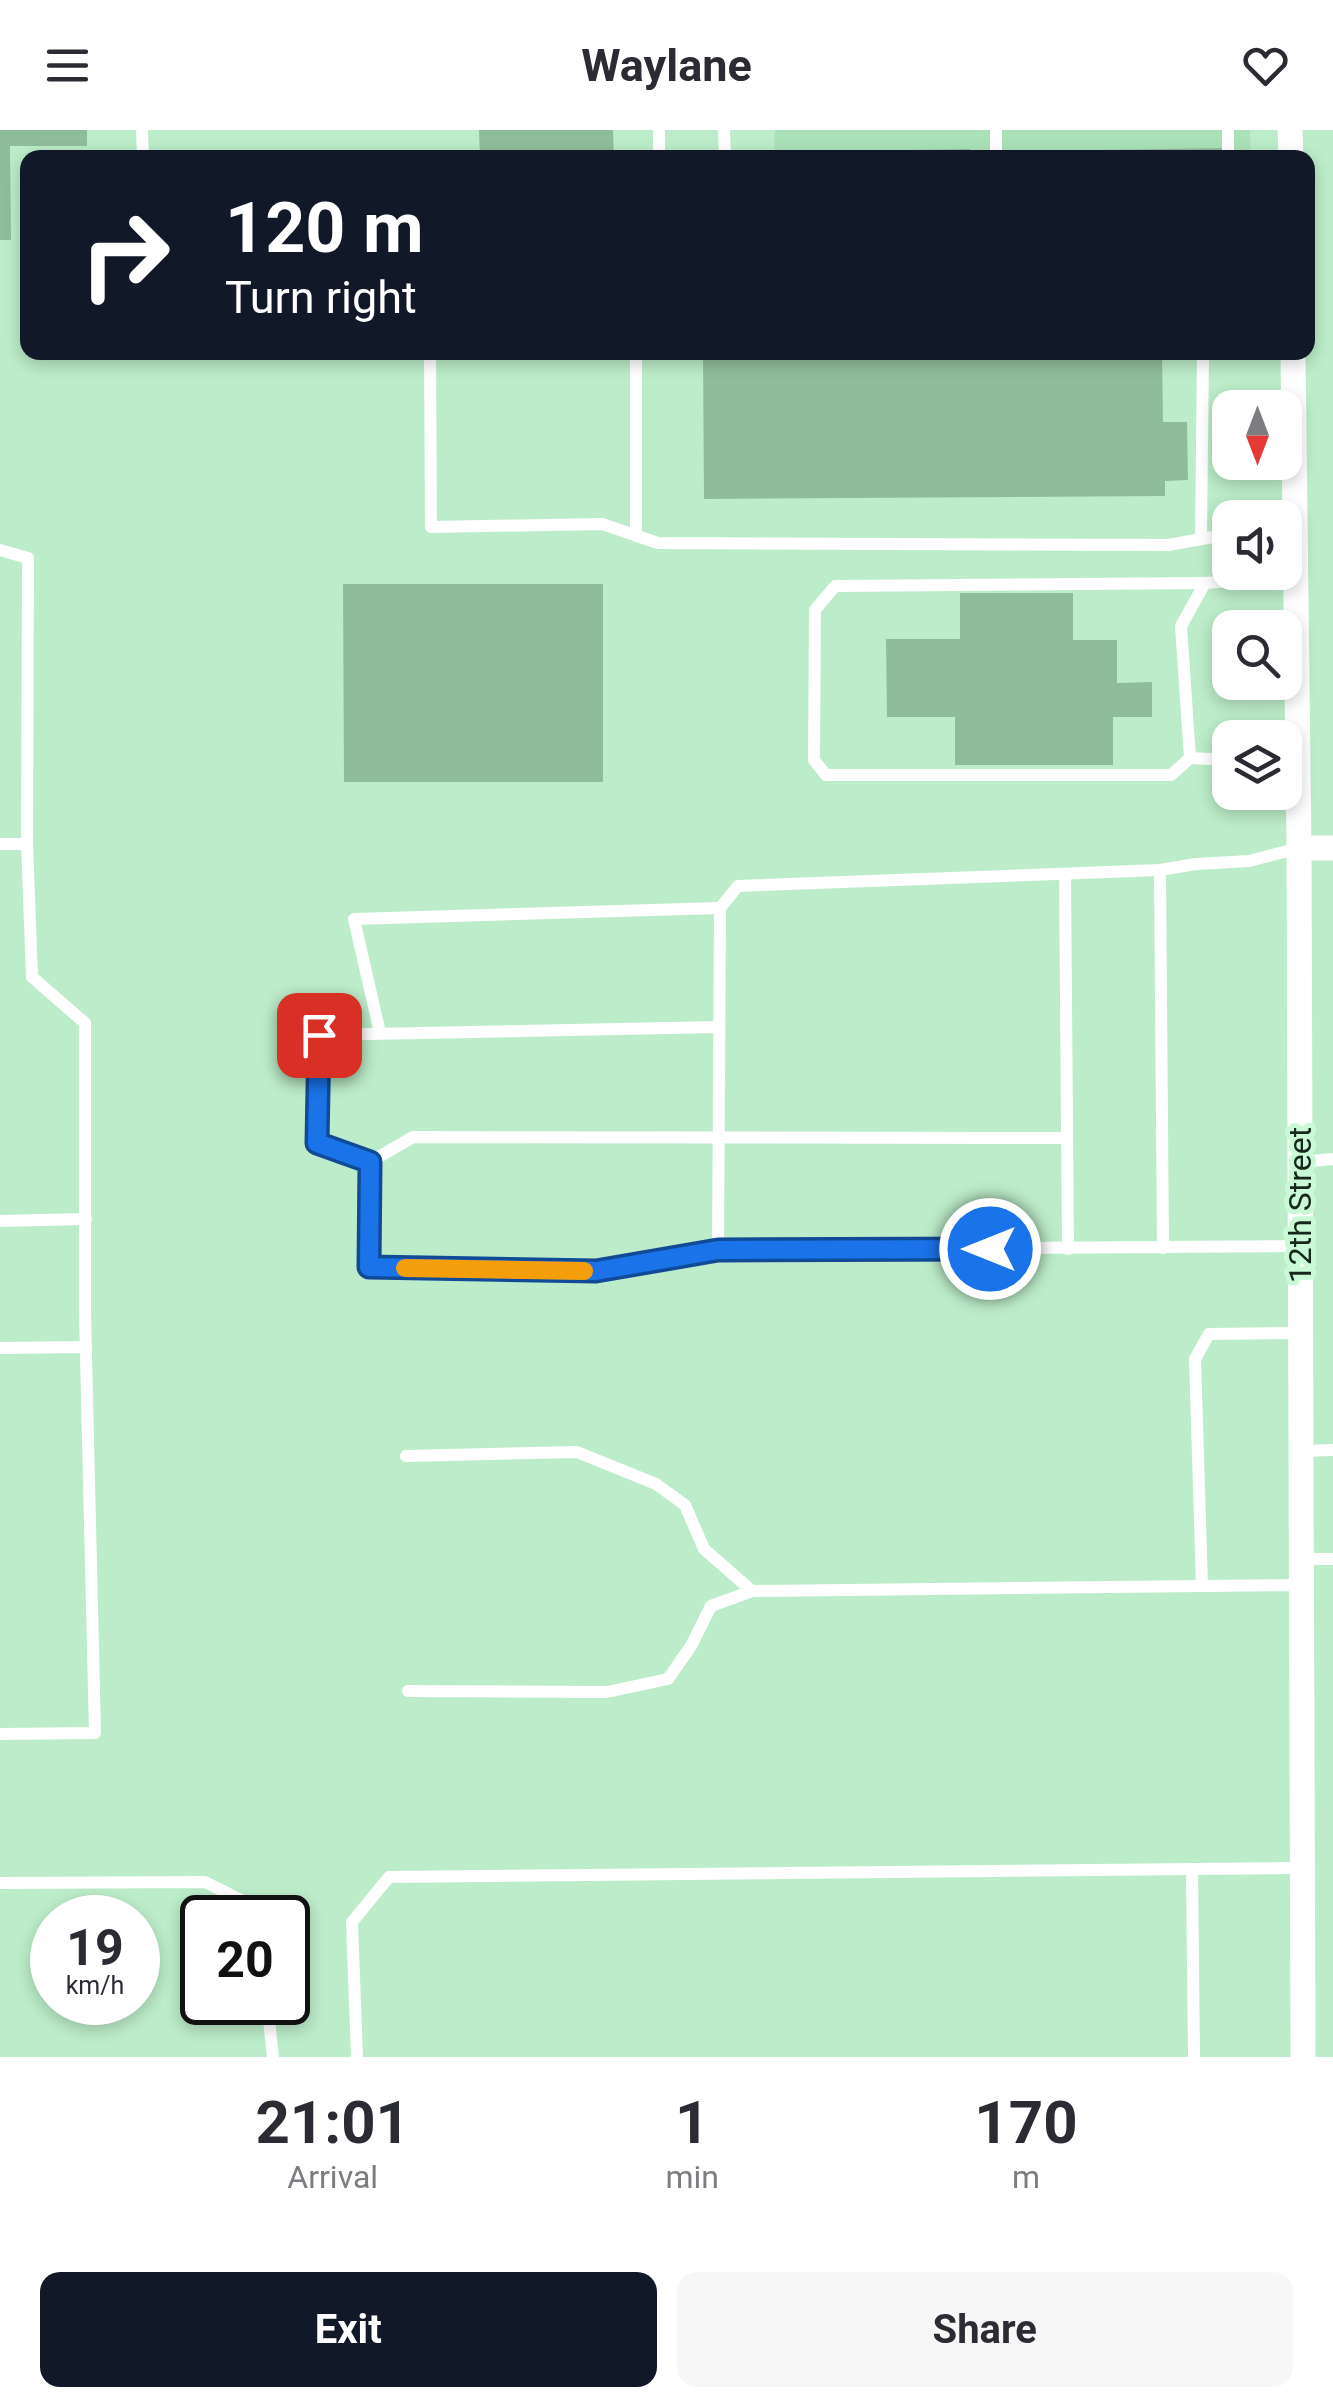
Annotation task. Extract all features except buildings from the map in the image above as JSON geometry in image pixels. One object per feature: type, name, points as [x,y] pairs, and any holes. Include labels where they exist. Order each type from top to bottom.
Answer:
[{"type":"street","name":"12th Street","points":[[1290,500],[1293,360]]},
{"type":"street","name":"12th Street","points":[[1293,720],[1296,590]]},
{"type":"street","name":"12th Street","points":[[1296,810],[1303,2057]]},
{"type":"street","points":[[1299,848],[1333,848]]},
{"type":"lane","points":[[430,360],[431,527],[602,524],[658,543],[1168,544],[1212,536]]},
{"type":"lane","points":[[636,360],[636,536]]},
{"type":"lane","points":[[1200,538],[1203,360]]},
{"type":"lane","points":[[0,550],[28,558],[27,844],[32,976],[85,1023],[86,1347],[95,1733],[0,1734]]},
{"type":"lane","points":[[1212,582],[835,586],[814,610],[814,760],[826,775],[1171,775],[1190,758],[1212,759]]},
{"type":"lane","points":[[1190,758],[1181,626],[1205,583]]},
{"type":"lane","points":[[0,844],[27,844]]},
{"type":"lane","points":[[718,1250],[720,908],[738,886],[1160,870],[1248,862],[1299,848]]},
{"type":"lane","points":[[1160,870],[1163,1248]]},
{"type":"lane","points":[[1066,875],[1068,1248]]},
{"type":"lane","points":[[380,1033],[354,919],[720,908]]},
{"type":"lane","points":[[719,1027],[319,1035],[317,1143],[370,1162],[413,1137],[1067,1138]]},
{"type":"lane","points":[[1300,1162],[1333,1159]]},
{"type":"lane","points":[[370,1162],[369,1267],[596,1271],[718,1250],[1300,1246]]},
{"type":"lane","points":[[0,1221],[86,1219]]},
{"type":"lane","points":[[1202,1586],[1195,1359],[1209,1334],[1301,1333]]},
{"type":"lane","points":[[0,1348],[86,1347]]},
{"type":"lane","points":[[1301,1451],[1333,1450]]},
{"type":"lane","points":[[406,1456],[577,1452],[656,1484],[686,1505],[704,1549],[752,1592]]},
{"type":"lane","points":[[1301,1559],[1333,1560]]},
{"type":"lane","points":[[408,1691],[606,1692],[668,1679],[691,1646],[711,1606],[752,1592],[1302,1585]]},
{"type":"lane","points":[[357,2057],[352,1922],[389,1877],[1302,1868]]},
{"type":"lane","points":[[1192,1870],[1194,2057]]},
{"type":"lane","points":[[0,1883],[205,1882],[231,1895]]},
{"type":"lane","points":[[270,2025],[273,2057]]},
{"type":"shaded area","points":[[775,130],[1250,130],[1251,150],[774,150]]},
{"type":"slow traffic","points":[[405,1268],[584,1271]]},
{"type":"route","points":[[319,1035],[317,1143],[370,1162],[369,1267],[596,1271],[718,1250],[990,1249]]}]
